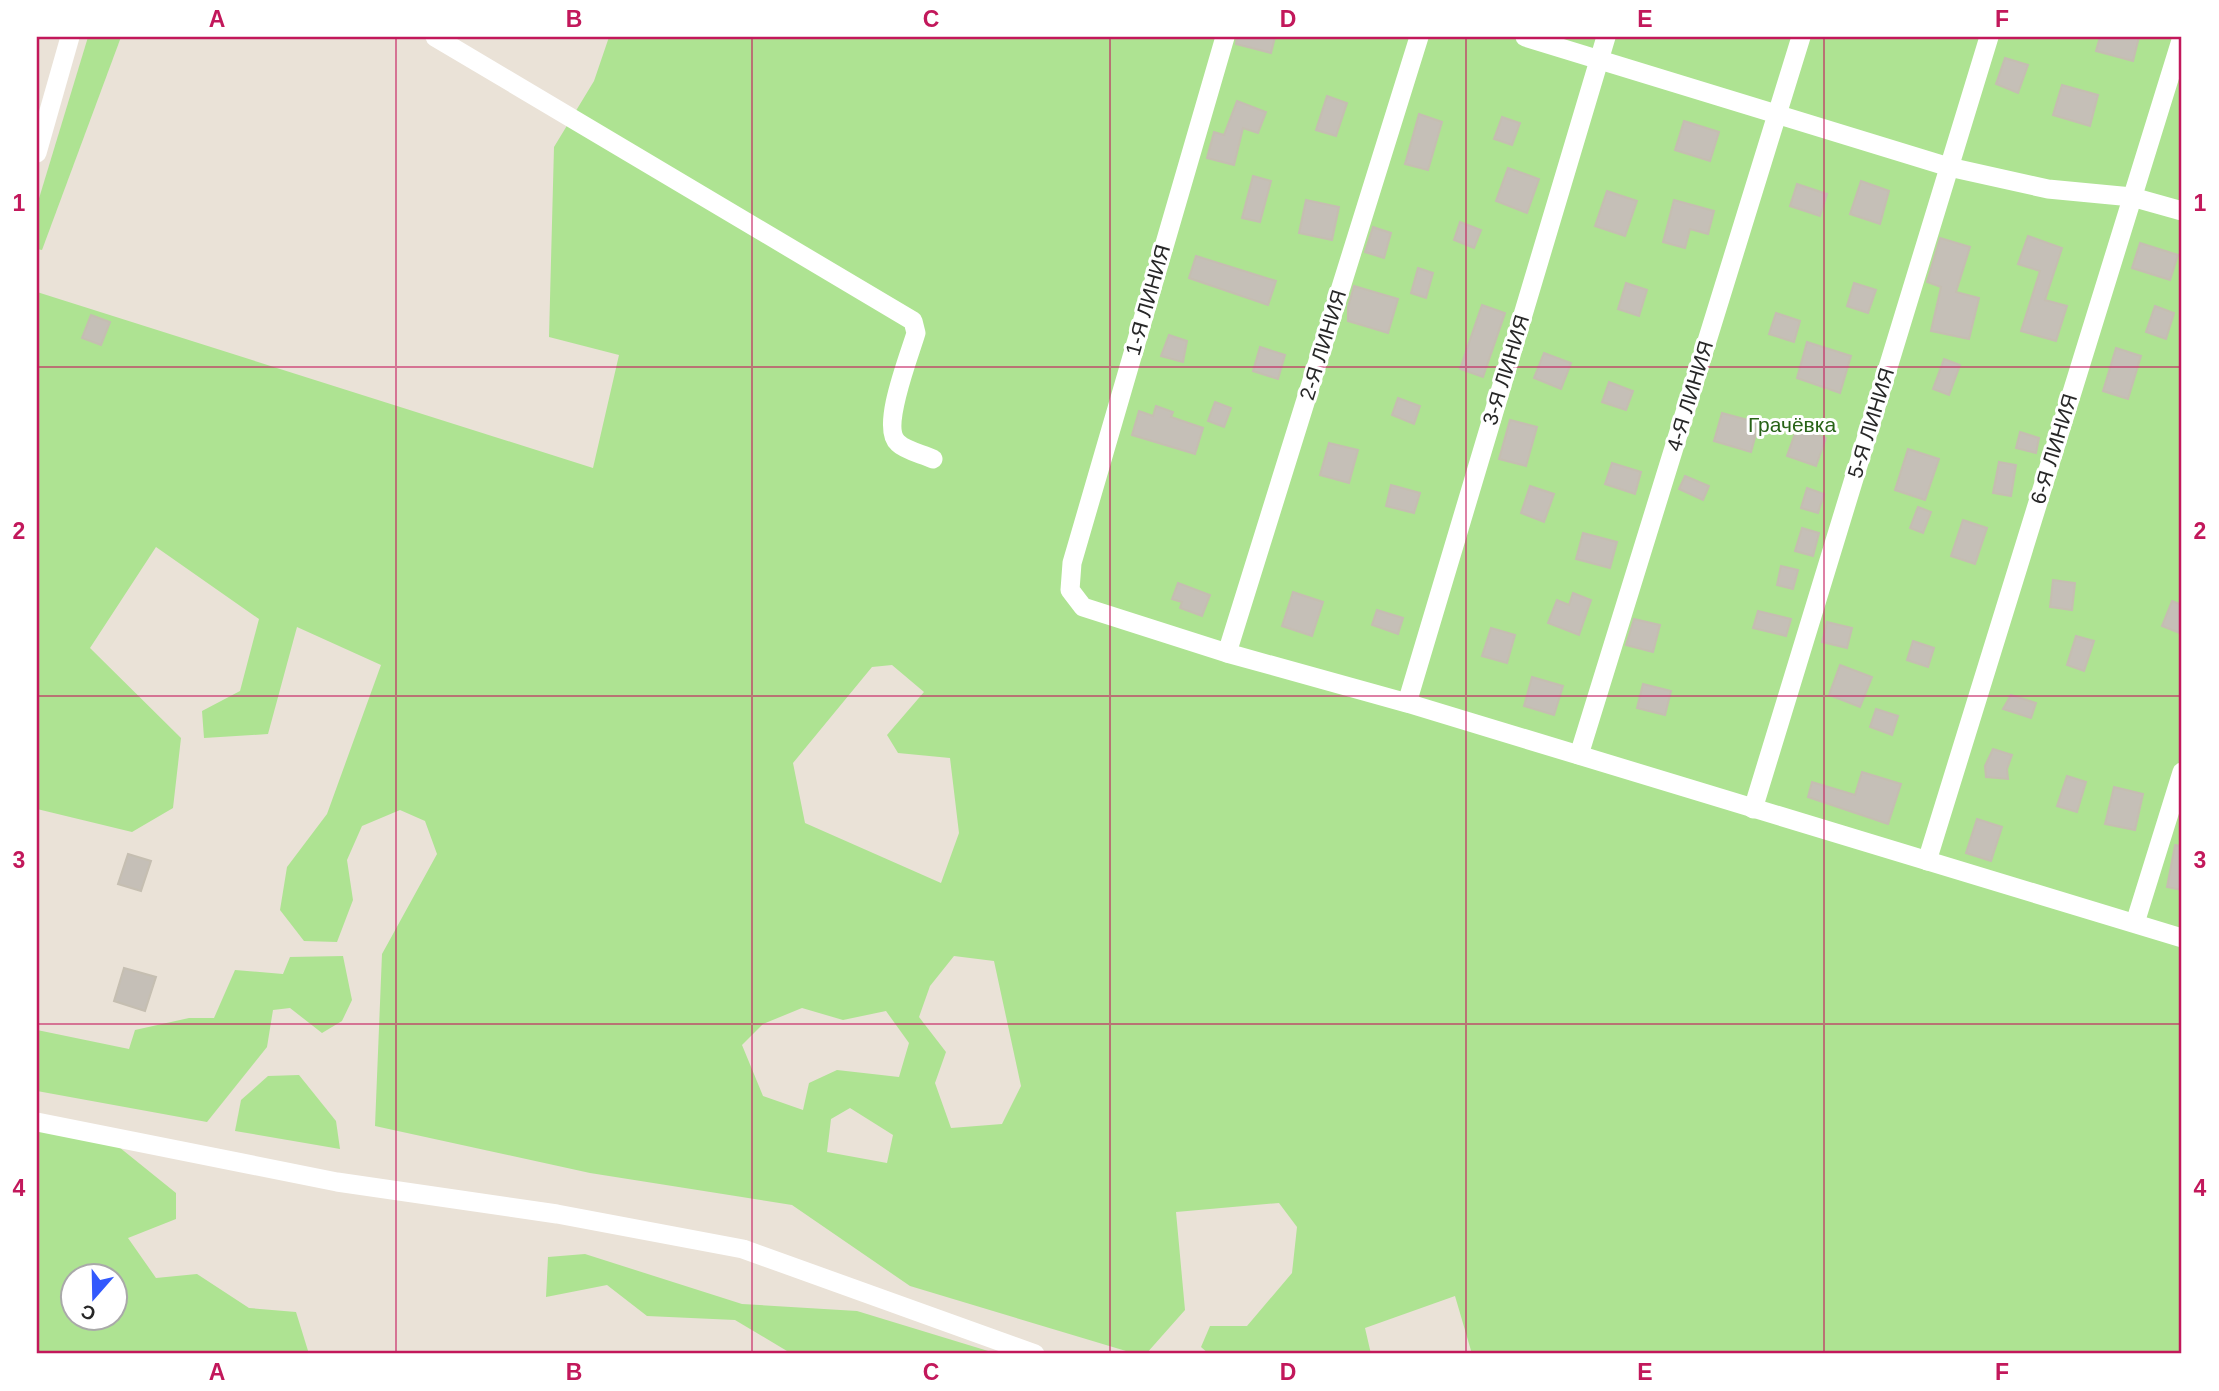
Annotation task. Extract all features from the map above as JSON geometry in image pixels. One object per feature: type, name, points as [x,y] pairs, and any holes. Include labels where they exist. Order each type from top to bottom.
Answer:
[{"type":"street","points":[[37,153],[70,37]]},
{"type":"street","points":[[435,37],[913,321],[916,333],[892,415],[891,433],[898,443],[933,459]]},
{"type":"street","name":"1-Я ЛИНИЯ","points":[[1225,37],[1072,563],[1070,590],[1083,607],[1227,653]]},
{"type":"street","name":"2-Я ЛИНИЯ","points":[[1227,653],[1419,37]]},
{"type":"street","points":[[1525,37],[1949,167],[2048,189],[2132,197],[2182,211]]},
{"type":"street","name":"3-Я ЛИНИЯ","points":[[1407,703],[1606,37]]},
{"type":"street","name":"4-Я ЛИНИЯ","points":[[1579,755],[1801,37]]},
{"type":"street","name":"5-Я ЛИНИЯ","points":[[1753,809],[1989,37]]},
{"type":"street","name":"6-Я ЛИНИЯ","points":[[1927,861],[2182,37]]},
{"type":"street","points":[[1227,653],[1407,703],[2182,938]]},
{"type":"street","points":[[2135,923],[2182,772]]},
{"type":"street","points":[[37,1122],[337,1182],[557,1214],[743,1249],[1035,1354]]},
{"type":"green space","points":[[88,37],[121,37],[42,250],[37,249],[37,205]]},
{"type":"green space","name":"Грачёвка","points":[[609,37],[2182,37],[2182,1354],[1472,1354],[1455,1296],[1365,1328],[1371,1354],[1209,1354],[1201,1347],[1210,1326],[1247,1326],[1292,1273],[1297,1227],[1279,1203],[1176,1212],[1185,1310],[1146,1354],[1136,1354],[910,1286],[792,1205],[590,1173],[375,1126],[382,954],[437,854],[425,821],[400,810],[362,826],[347,860],[353,900],[337,942],[304,941],[280,910],[287,867],[327,814],[381,665],[297,627],[268,734],[204,738],[202,711],[240,691],[259,619],[156,547],[90,648],[181,738],[173,808],[132,832],[37,809],[37,292],[593,468],[619,355],[549,337],[554,147],[594,81]],"holes":[[[892,665],[924,692],[887,735],[898,753],[950,758],[959,833],[941,883],[805,823],[793,763],[872,667]],[[954,956],[994,961],[1021,1086],[1002,1124],[951,1128],[935,1083],[946,1052],[919,1017],[930,986]],[[802,1008],[843,1020],[886,1011],[909,1043],[899,1077],[837,1070],[809,1083],[803,1110],[763,1096],[742,1045],[763,1024]],[[850,1108],[893,1135],[887,1163],[827,1152],[831,1119]]]},
{"type":"green space","points":[[343,956],[352,1000],[342,1021],[322,1033],[290,1008],[273,1010],[267,1047],[207,1122],[37,1091],[37,1030],[129,1049],[135,1030],[189,1018],[214,1018],[235,970],[283,974],[290,957]]},
{"type":"green space","points":[[299,1075],[336,1121],[340,1149],[235,1131],[241,1100],[268,1076]]},
{"type":"green space","points":[[37,1129],[114,1143],[176,1193],[176,1219],[128,1238],[156,1278],[197,1274],[249,1308],[296,1312],[309,1354],[37,1354]]},
{"type":"green space","points":[[585,1254],[742,1304],[857,1311],[998,1354],[792,1354],[735,1320],[647,1316],[607,1285],[546,1297],[548,1257]]},
{"type":"building","points":[[1237,37],[1275,37],[1271,53],[1236,44]]},
{"type":"building","points":[[2100,37],[2139,37],[2133,61],[2096,51]]},
{"type":"building","points":[[2005,58],[2028,65],[2018,93],[1996,84]]},
{"type":"building","points":[[2062,85],[2098,95],[2090,126],[2053,115]]},
{"type":"building","points":[[1327,96],[1347,103],[1336,136],[1316,130]]},
{"type":"building","points":[[1237,101],[1266,112],[1258,133],[1243,128],[1234,165],[1207,158],[1214,132],[1224,135]]},
{"type":"building","points":[[1419,114],[1442,122],[1428,170],[1405,164]]},
{"type":"building","points":[[1502,117],[1520,123],[1512,145],[1494,139]]},
{"type":"building","points":[[1684,121],[1719,132],[1710,161],[1675,150]]},
{"type":"building","points":[[1508,168],[1539,179],[1527,213],[1496,201]]},
{"type":"building","points":[[1253,176],[1271,181],[1260,222],[1242,218]]},
{"type":"building","points":[[1861,181],[1889,191],[1880,224],[1850,214]]},
{"type":"building","points":[[1797,184],[1827,194],[1820,216],[1790,206]]},
{"type":"building","points":[[1607,191],[1637,201],[1625,236],[1595,226]]},
{"type":"building","points":[[1306,200],[1339,207],[1332,240],[1299,233]]},
{"type":"building","points":[[1674,200],[1714,211],[1708,234],[1690,229],[1685,248],[1663,242]]},
{"type":"building","points":[[1460,222],[1481,230],[1474,248],[1454,240]]},
{"type":"building","points":[[1373,227],[1391,233],[1384,258],[1365,252]]},
{"type":"building","points":[[2028,236],[2062,248],[2045,300],[2067,306],[2056,341],[2021,331],[2040,271],[2018,264]]},
{"type":"building","points":[[1940,238],[1970,247],[1956,292],[1979,298],[1969,339],[1931,331],[1941,287],[1927,282]]},
{"type":"building","points":[[2140,243],[2178,255],[2170,280],[2132,268]]},
{"type":"building","points":[[1196,256],[1276,281],[1268,305],[1189,278]]},
{"type":"building","points":[[1418,268],[1433,273],[1426,298],[1411,293]]},
{"type":"building","points":[[1626,283],[1647,290],[1639,316],[1618,309]]},
{"type":"building","points":[[1854,283],[1876,290],[1868,313],[1847,306]]},
{"type":"building","points":[[1354,286],[1398,299],[1388,333],[1348,321],[1348,307]]},
{"type":"building","points":[[1482,305],[1505,313],[1483,377],[1460,369]]},
{"type":"building","points":[[2155,306],[2174,313],[2166,339],[2146,332]]},
{"type":"building","points":[[1776,313],[1800,321],[1794,342],[1769,334]]},
{"type":"building","points":[[91,315],[110,322],[101,345],[82,338]]},
{"type":"building","points":[[1169,335],[1187,341],[1183,362],[1161,356]]},
{"type":"building","points":[[1807,342],[1851,356],[1840,393],[1797,378]]},
{"type":"building","points":[[1260,347],[1285,355],[1278,379],[1253,371]]},
{"type":"building","points":[[2116,348],[2141,356],[2128,399],[2103,391]]},
{"type":"building","points":[[1544,353],[1571,363],[1561,389],[1534,378]]},
{"type":"building","points":[[1944,359],[1960,365],[1949,395],[1933,389]]},
{"type":"building","points":[[1609,382],[1633,391],[1626,410],[1602,402]]},
{"type":"building","points":[[1398,398],[1420,406],[1414,424],[1392,415]]},
{"type":"building","points":[[1215,402],[1231,408],[1224,427],[1208,421]]},
{"type":"building","points":[[1156,406],[1173,412],[1171,417],[1203,428],[1195,454],[1132,435],[1139,411],[1153,416]]},
{"type":"building","points":[[1722,413],[1759,423],[1751,452],[1714,441]]},
{"type":"building","points":[[1510,420],[1537,427],[1526,466],[1499,459]]},
{"type":"building","points":[[1797,428],[1826,438],[1816,466],[1787,456]]},
{"type":"building","points":[[2020,432],[2039,438],[2036,453],[2016,448]]},
{"type":"building","points":[[1329,443],[1358,450],[1349,483],[1320,475]]},
{"type":"building","points":[[1908,449],[1939,459],[1925,500],[1895,490]]},
{"type":"building","points":[[1999,462],[2016,465],[2011,496],[1993,493]]},
{"type":"building","points":[[1612,463],[1641,472],[1635,494],[1605,484]]},
{"type":"building","points":[[1685,476],[1709,486],[1703,500],[1679,489]]},
{"type":"building","points":[[1391,485],[1420,493],[1414,513],[1386,506]]},
{"type":"building","points":[[1530,486],[1554,494],[1544,522],[1521,513]]},
{"type":"building","points":[[1807,488],[1824,494],[1818,513],[1801,508]]},
{"type":"building","points":[[1918,507],[1931,512],[1923,533],[1910,528]]},
{"type":"building","points":[[1963,520],[1987,528],[1975,564],[1951,556]]},
{"type":"building","points":[[1802,528],[1819,533],[1813,556],[1795,551]]},
{"type":"building","points":[[1583,533],[1617,542],[1610,568],[1576,559]]},
{"type":"building","points":[[1781,566],[1798,570],[1793,589],[1777,585]]},
{"type":"building","points":[[2053,580],[2075,583],[2072,610],[2050,607]]},
{"type":"building","points":[[1178,583],[1210,595],[1202,616],[1180,608],[1182,602],[1172,599]]},
{"type":"building","points":[[1293,592],[1323,602],[1312,636],[1282,626]]},
{"type":"building","points":[[1573,593],[1591,600],[1579,635],[1548,623],[1557,600],[1569,605]]},
{"type":"building","points":[[2172,601],[2182,605],[2182,634],[2162,626]]},
{"type":"building","points":[[1377,610],[1403,618],[1398,634],[1372,625]]},
{"type":"building","points":[[1758,611],[1791,619],[1786,636],[1753,628]]},
{"type":"building","points":[[1634,619],[1660,625],[1653,652],[1626,645]]},
{"type":"building","points":[[1827,622],[1852,628],[1847,648],[1822,642]]},
{"type":"building","points":[[1491,628],[1515,635],[1507,663],[1482,656]]},
{"type":"building","points":[[2076,636],[2094,641],[2084,671],[2067,665]]},
{"type":"building","points":[[1913,641],[1934,648],[1928,667],[1907,660]]},
{"type":"building","points":[[1840,665],[1872,677],[1860,707],[1829,695]]},
{"type":"building","points":[[1532,677],[1563,686],[1554,715],[1524,706]]},
{"type":"building","points":[[1643,684],[1671,691],[1665,715],[1637,708]]},
{"type":"building","points":[[2011,695],[2036,703],[2031,718],[2003,709]]},
{"type":"building","points":[[1876,709],[1898,716],[1892,735],[1870,727]]},
{"type":"building","points":[[1993,749],[2012,755],[2007,769],[2008,779],[1986,777],[1985,766]]},
{"type":"building","points":[[1862,772],[1901,784],[1888,824],[1808,797],[1812,782],[1855,795]]},
{"type":"building","points":[[2067,776],[2086,782],[2077,812],[2057,806]]},
{"type":"building","points":[[2114,787],[2143,794],[2135,830],[2105,824]]},
{"type":"building","points":[[1977,819],[2002,827],[1991,861],[1966,853]]},
{"type":"building","points":[[2175,845],[2182,846],[2182,890],[2167,887]]},
{"type":"building","points":[[128,854],[151,861],[141,891],[118,884]]},
{"type":"building","points":[[124,968],[156,977],[145,1011],[114,1001]]}]
